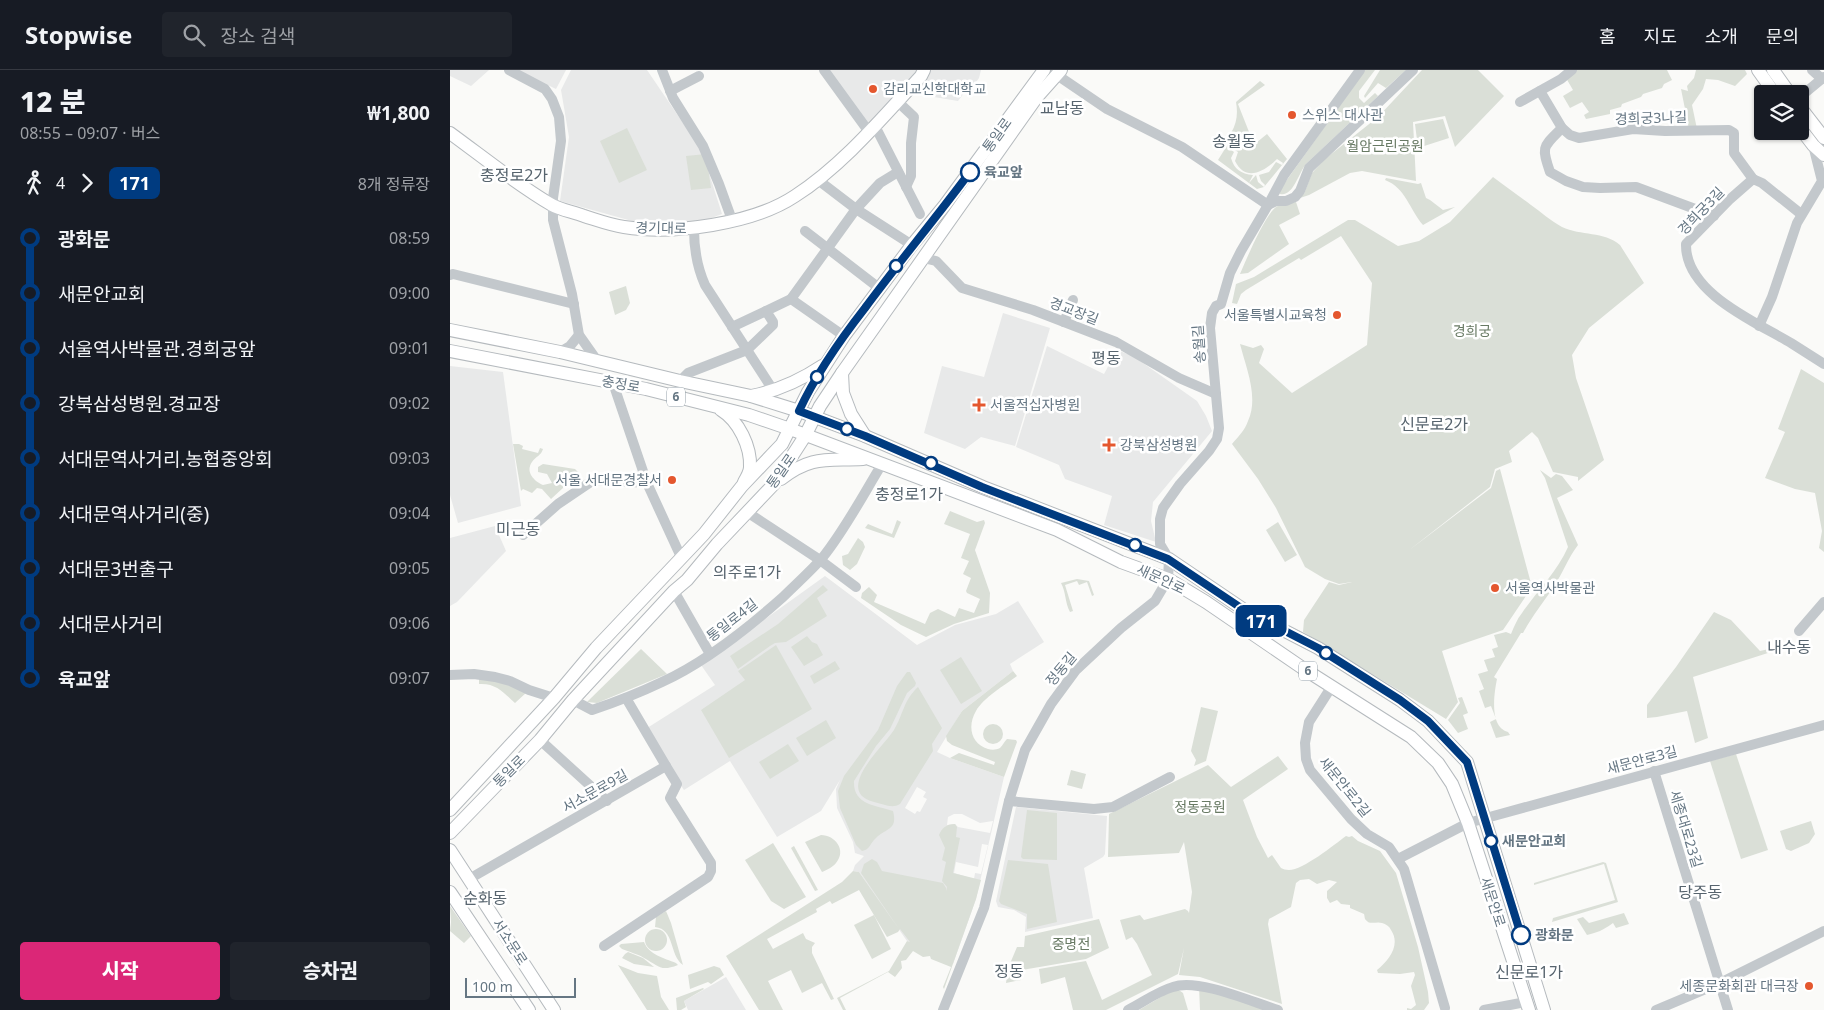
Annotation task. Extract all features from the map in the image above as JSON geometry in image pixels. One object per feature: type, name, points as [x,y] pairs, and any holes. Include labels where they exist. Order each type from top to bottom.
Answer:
[{"type":"main road","name":"경기대로","points":[[450,133],[553,206],[625,228],[694,229],[752,216],[781,204],[818,180],[872,128],[921,76],[924,70]]},
{"type":"main road","points":[[1761,71],[1770,85]]},
{"type":"main road","points":[[1761,71],[1779,85]]},
{"type":"main road","name":"통일로","points":[[450,810],[554,698],[596,648],[704,534],[742,486],[782,444],[808,392],[844,336],[912,245],[945,205],[1039,72]]},
{"type":"main road","name":"통일로","points":[[450,833],[540,740],[573,700],[674,591],[687,580],[774,484],[806,436],[820,406],[842,373],[1037,97],[1059,73]]},
{"type":"main road","points":[[1809,119],[1824,138]]},
{"type":"main road","points":[[1809,140],[1824,155]]},
{"type":"main road","name":"충정로","points":[[450,330],[560,352],[751,396],[799,411]]},
{"type":"main road","name":"충정로","points":[[450,350],[646,389],[749,415],[790,429]]},
{"type":"main road","points":[[751,396],[773,390],[809,375],[825,365]]},
{"type":"main road","points":[[842,373],[843,393],[851,414],[865,436]]},
{"type":"main road","points":[[715,406],[732,419],[745,442],[750,469],[742,486]]},
{"type":"main road","name":"새문안로","points":[[799,411],[865,436],[982,487],[1168,559],[1265,624],[1285,631],[1318,648],[1400,700],[1428,721],[1467,762],[1544,1010]]},
{"type":"main road","name":"새문안로","points":[[790,429],[1057,530],[1121,562],[1168,579],[1411,737],[1438,762],[1452,784],[1468,823],[1527,1006]]},
{"type":"main road","points":[[774,484],[796,468],[810,462],[826,459],[868,458]]},
{"type":"main road","points":[[596,648],[610,660]]},
{"type":"main road","points":[[460,823],[456,846],[460,864]]},
{"type":"main road","name":"서소문로","points":[[450,850],[554,1010]]},
{"type":"main road","name":"서소문로","points":[[450,892],[527,1009]]},
{"type":"street","points":[[509,70],[545,89],[557,111],[561,133],[553,220],[574,304],[579,335],[598,362]]},
{"type":"street","points":[[662,70],[670,91],[706,152],[732,220]]},
{"type":"street","points":[[824,70],[872,128],[920,214]]},
{"type":"street","name":"송월길","points":[[1168,579],[1168,559],[1160,544],[1160,518],[1170,497],[1208,453],[1217,439],[1219,428],[1211,340],[1212,313],[1216,306],[1221,304],[1230,273],[1240,250],[1291,165],[1360,70]]},
{"type":"street","points":[[1059,73],[1107,109],[1182,147],[1268,205],[1276,201],[1286,201],[1295,197],[1300,191],[1309,168],[1412,70]]},
{"type":"street","points":[[1520,102],[1561,79],[1572,70]]},
{"type":"street","points":[[1809,90],[1823,78],[1812,70]]},
{"type":"street","points":[[670,91],[699,76]]},
{"type":"street","points":[[1540,91],[1562,128],[1545,145],[1544,150],[1550,172],[1566,182],[1582,186],[1600,188],[1636,187],[1714,216]]},
{"type":"street","points":[[897,101],[914,117],[911,143],[911,176],[906,187]]},
{"type":"street","name":"경희궁3나길","points":[[1562,128],[1570,135],[1579,138],[1633,129],[1665,132],[1729,130],[1734,133],[1734,153],[1753,179]]},
{"type":"street","points":[[1759,326],[1801,214],[1823,181],[1813,145]]},
{"type":"street","points":[[732,327],[791,299],[856,209],[880,183],[898,172]]},
{"type":"street","points":[[1753,179],[1762,183],[1801,214]]},
{"type":"street","name":"경희궁3길","points":[[1753,179],[1686,244],[1686,255],[1700,281],[1723,303],[1824,364]]},
{"type":"street","points":[[818,180],[856,209],[912,245]]},
{"type":"street","points":[[694,229],[694,240],[701,276],[714,302],[773,390]]},
{"type":"street","points":[[804,231],[879,288]]},
{"type":"street","name":"경교장길","points":[[923,258],[936,261],[962,288],[1032,310],[1116,342],[1179,378],[1216,394]]},
{"type":"street","points":[[452,274],[574,304]]},
{"type":"street","points":[[791,299],[844,336]]},
{"type":"street","points":[[1064,322],[1073,300]]},
{"type":"street","points":[[680,381],[688,373],[747,350],[773,325],[766,311]]},
{"type":"street","points":[[560,352],[570,346],[579,335]]},
{"type":"street","points":[[613,383],[647,483],[681,557]]},
{"type":"street","name":"통일로4길","points":[[573,700],[592,710],[626,698],[664,682],[743,631],[772,607],[820,560],[845,526],[882,464]]},
{"type":"street","points":[[523,535],[558,504],[592,481],[647,483]]},
{"type":"street","points":[[747,512],[820,560],[856,587]]},
{"type":"street","name":"정동길","points":[[943,1010],[984,908],[1008,800],[1025,750],[1051,704],[1076,670],[1121,628],[1154,601],[1168,579]]},
{"type":"street","points":[[674,591],[710,654]]},
{"type":"street","points":[[1799,630],[1824,602]]},
{"type":"street","points":[[450,675],[474,674],[495,677],[554,698]]},
{"type":"street","name":"새문안로2길","points":[[1332,686],[1309,722],[1305,743],[1306,760],[1310,770],[1351,820],[1367,834],[1389,847],[1404,869],[1446,1009]]},
{"type":"street","points":[[604,946],[708,877],[711,870],[711,863],[670,798],[677,784],[626,698]]},
{"type":"street","name":"새문안로3길","points":[[1468,823],[1824,724]]},
{"type":"street","points":[[540,740],[607,801]]},
{"type":"street","name":"서소문로9길","points":[[469,880],[666,766]]},
{"type":"street","name":"세종대로23길","points":[[1654,771],[1728,1010]]},
{"type":"street","points":[[1008,800],[1094,809],[1114,807],[1170,777]]},
{"type":"street","points":[[1398,859],[1468,823]]},
{"type":"street","points":[[1656,1010],[1720,983],[1824,931]]},
{"type":"street","points":[[1128,1010],[1173,986],[1184,985],[1208,987],[1278,1010]]},
{"type":"street","points":[[1484,1010],[1527,1006]]},
{"type":"shaded area","points":[[450,70],[489,70],[471,86],[450,76]]},
{"type":"shaded area","points":[[517,70],[566,70],[556,89]]},
{"type":"shaded area","points":[[571,70],[647,70],[702,151],[722,214],[698,223],[632,221],[560,201],[569,137],[561,90]]},
{"type":"shaded area","name":"감리교신학대학교","points":[[824,70],[924,70],[869,132]]},
{"type":"shaded area","points":[[930,70],[981,70],[979,78],[958,101],[934,97],[919,85]]},
{"type":"shaded area","name":"서울적십자병원","points":[[1003,313],[1050,328],[1015,446],[981,437],[965,449],[924,433],[942,366],[984,377]]},
{"type":"shaded area","name":"강북삼성병원","points":[[1047,346],[1104,374],[1117,350],[1133,356],[1197,401],[1206,416],[1212,431],[1153,502],[1151,521],[1156,542],[1104,525],[1112,496],[1065,479],[1059,465],[1016,447]]},
{"type":"shaded area","points":[[450,366],[503,372],[521,506],[458,523],[450,495]]},
{"type":"shaded area","points":[[495,526],[506,551],[457,602],[450,606],[450,538]]},
{"type":"shaded area","points":[[825,576],[917,645],[955,625],[996,614],[1018,601],[1044,642],[1010,664],[1013,671],[962,711],[937,752],[1004,777],[976,899],[953,964],[907,941],[859,872],[853,871],[855,865],[864,856],[855,853],[853,842],[837,808],[836,789],[840,780],[821,811],[777,837],[730,761],[684,790],[644,730],[715,685],[701,665]],"holes":[[[917,787],[926,792],[923,797],[927,799],[920,812],[917,811],[915,814],[905,808]],[[954,814],[962,814],[980,823],[993,821],[990,833],[958,827],[955,824],[947,825],[948,817]],[[982,844],[988,845],[981,874],[975,873],[974,879],[954,873],[956,862],[978,867]]]},
{"type":"shaded area","points":[[1016,807],[1107,816],[1105,854],[1084,868],[1093,918],[1025,932],[1026,917],[1014,910],[998,907],[996,901]]},
{"type":"shaded area","points":[[726,977],[746,1010],[688,1010],[684,1001]]},
{"type":"green space","points":[[1365,70],[1375,70],[1359,91],[1359,98],[1364,103],[1375,93],[1378,96],[1306,164],[1295,184],[1288,192],[1280,194],[1279,191]]},
{"type":"green space","points":[[1380,70],[1406,70],[1386,88],[1378,83],[1365,98],[1364,96]]},
{"type":"green space","name":"월암근린공원","points":[[1422,70],[1478,70],[1504,96],[1455,147],[1445,116],[1413,122],[1416,181],[1362,171],[1350,173],[1309,195],[1294,200],[1304,194],[1312,173],[1325,159],[1378,117]]},
{"type":"green space","points":[[1576,70],[1667,70],[1672,80],[1664,84],[1662,88],[1643,94],[1641,97],[1622,104],[1621,107],[1610,110],[1610,114],[1586,119],[1584,115],[1589,112],[1582,102],[1570,108],[1563,96],[1573,90],[1566,78]]},
{"type":"green space","points":[[1696,70],[1745,70],[1747,74],[1735,86],[1718,80],[1706,79],[1703,89],[1692,105],[1697,129],[1689,129],[1681,89],[1688,91],[1687,86],[1694,78]]},
{"type":"green space","points":[[1260,81],[1265,85],[1238,104],[1253,142],[1249,145],[1251,147],[1267,134],[1287,159],[1264,187],[1257,189],[1218,160],[1233,136],[1231,133],[1235,125],[1236,102]],"holes":[[[1234,141],[1238,143],[1233,149],[1238,152],[1235,161],[1239,168],[1245,172],[1256,173],[1261,171],[1277,159],[1283,163],[1282,165],[1276,162],[1269,172],[1259,175],[1265,185],[1264,187],[1258,182],[1256,175],[1249,183],[1253,175],[1242,172],[1234,165],[1231,158],[1234,152],[1230,149]]]},
{"type":"green space","points":[[1443,119],[1449,138],[1418,148],[1415,124]]},
{"type":"green space","points":[[627,128],[647,170],[619,183],[600,141]]},
{"type":"green space","points":[[706,154],[711,188],[691,190],[686,156]]},
{"type":"green space","name":"경희궁","points":[[1493,177],[1562,227],[1607,238],[1620,245],[1644,283],[1589,328],[1572,355],[1576,378],[1604,460],[1578,481],[1578,477],[1553,472],[1538,438],[1532,432],[1509,451],[1512,462],[1495,469],[1490,487],[1408,551],[1491,488],[1496,471],[1500,469],[1532,587],[1503,630],[1442,651],[1458,702],[1446,719],[1303,632],[1304,620],[1329,582],[1339,585],[1352,582],[1339,584],[1325,579],[1305,567],[1276,508],[1258,479],[1232,444],[1247,424],[1252,402],[1252,392],[1240,344],[1253,348],[1261,345],[1264,349],[1259,363],[1292,393],[1367,345],[1372,283],[1341,236],[1301,260],[1299,258],[1246,290],[1241,294],[1237,304],[1232,303],[1236,284],[1254,277],[1348,220],[1355,220],[1398,246],[1419,241],[1450,222]]},
{"type":"green space","points":[[1386,178],[1421,183],[1426,198],[1443,210],[1455,207],[1423,225],[1403,194],[1398,188],[1385,180]]},
{"type":"green space","points":[[1296,202],[1300,214],[1279,225],[1289,244],[1248,273],[1240,274],[1256,238],[1272,212],[1280,205]]},
{"type":"green space","points":[[626,286],[630,303],[626,310],[615,315],[609,292]]},
{"type":"green space","points":[[1801,369],[1824,383],[1824,552],[1819,548],[1822,531],[1815,493],[1795,489],[1765,478],[1785,432],[1778,429]]},
{"type":"green space","points":[[513,444],[519,444],[523,446],[522,449],[538,453],[540,448],[543,449],[532,462],[530,473],[534,479],[543,485],[552,483],[547,474],[538,472],[538,467],[543,464],[575,469],[580,474],[579,480],[564,487],[551,499],[542,489],[537,488],[532,493],[523,489],[521,491]]},
{"type":"green space","points":[[1540,470],[1551,478],[1556,474],[1562,476],[1573,490],[1557,498],[1578,545],[1557,581],[1523,633],[1521,633],[1494,677],[1497,679],[1494,701],[1495,716],[1491,706],[1485,708],[1479,691],[1484,689],[1478,674],[1488,671],[1484,660],[1495,657],[1492,649],[1498,647],[1494,635],[1506,632],[1511,634],[1520,615],[1553,573],[1568,547],[1545,478]]},
{"type":"green space","points":[[950,511],[977,522],[984,520],[985,523],[975,550],[990,593],[989,613],[954,624],[926,637],[901,625],[861,598],[862,593],[869,587],[877,595],[874,602],[925,624],[930,613],[938,609],[955,617],[959,608],[974,613],[980,599],[966,591],[971,578],[963,574],[969,561],[961,558],[970,534],[944,524]]},
{"type":"green space","points":[[897,520],[901,522],[894,538],[865,528],[868,524],[892,534]]},
{"type":"green space","points":[[1278,522],[1297,555],[1285,562],[1266,530]]},
{"type":"green space","points":[[858,538],[865,547],[857,564],[850,570],[843,565],[842,556],[848,554]]},
{"type":"green space","points":[[1077,579],[1089,581],[1094,595],[1092,596],[1087,582],[1079,585],[1077,581],[1065,585],[1073,611],[1070,612],[1061,583]]},
{"type":"green space","points":[[823,585],[828,590],[817,598],[827,616],[786,642],[775,643],[738,669],[730,656],[778,624]]},
{"type":"green space","points":[[1714,612],[1731,620],[1760,651],[1769,649],[1771,652],[1693,677],[1708,738],[1695,743],[1687,711],[1647,718],[1647,705]]},
{"type":"green space","points":[[807,636],[812,642],[817,644],[823,655],[804,666],[791,647]]},
{"type":"green space","points":[[776,645],[812,709],[729,758],[701,710],[745,680],[738,671]]},
{"type":"green space","points":[[641,649],[667,674],[597,703],[587,702]]},
{"type":"green space","points":[[961,657],[982,691],[961,704],[940,670]]},
{"type":"green space","points":[[835,661],[840,669],[814,684],[810,676]]},
{"type":"green space","points":[[1013,671],[1017,676],[979,706],[973,717],[971,728],[974,739],[982,747],[988,749],[1000,748],[1007,739],[1016,740],[1017,742],[1004,777],[950,758],[959,753],[994,765],[995,762],[952,745],[947,741],[946,736],[962,711]]},
{"type":"green space","points":[[907,672],[910,672],[916,683],[915,686],[907,693],[890,729],[876,746],[854,781],[857,795],[861,799],[866,803],[893,811],[894,817],[894,822],[890,828],[876,838],[867,849],[862,851],[856,845],[840,808],[838,791],[844,776],[878,730],[897,686]]},
{"type":"green space","points":[[479,678],[494,680],[527,692],[515,703],[495,687],[479,684]]},
{"type":"green space","points":[[918,687],[942,728],[932,744],[933,751],[900,804],[891,806],[874,802],[863,796],[858,788],[859,779],[864,768],[894,730],[906,702]]},
{"type":"green space","points":[[1462,697],[1468,713],[1463,715],[1468,729],[1458,733],[1448,720],[1460,703],[1458,698]]},
{"type":"green space","points":[[1201,707],[1218,711],[1206,761],[1194,766],[1196,760],[1191,751]]},
{"type":"green space","points":[[1496,719],[1502,729],[1510,735],[1496,738],[1490,722]]},
{"type":"green space","points":[[826,720],[836,738],[807,756],[796,738]]},
{"type":"green space","points":[[989,724],[997,724],[1003,730],[1003,738],[997,744],[989,744],[983,738],[983,730]]},
{"type":"green space","points":[[788,744],[799,761],[770,779],[759,762]]},
{"type":"green space","points":[[1736,754],[1768,850],[1741,859],[1710,761]]},
{"type":"green space","name":"정동공원","points":[[1278,756],[1288,769],[1243,800],[1257,837],[1268,858],[1272,855],[1283,869],[1295,869],[1318,856],[1346,836],[1352,836],[1358,841],[1380,851],[1396,873],[1418,947],[1428,992],[1429,1003],[1424,1010],[1407,1010],[1407,1008],[1411,1009],[1416,1005],[1411,986],[1415,975],[1414,972],[1400,974],[1378,973],[1377,970],[1386,962],[1394,947],[1394,936],[1389,927],[1380,923],[1368,922],[1364,914],[1350,908],[1350,905],[1341,904],[1337,900],[1330,903],[1327,898],[1327,891],[1337,882],[1329,880],[1317,884],[1309,879],[1300,880],[1296,883],[1291,907],[1269,919],[1268,924],[1282,1004],[1200,977],[1179,975],[1184,948],[1178,974],[1106,1010],[1073,1010],[1065,977],[1041,984],[1039,969],[1086,961],[1102,1000],[1152,975],[1132,937],[1126,940],[1120,920],[1140,915],[1144,920],[1185,909],[1189,913],[1192,892],[1184,842],[1179,853],[1108,857],[1109,814],[1208,765],[1231,787]]},
{"type":"green space","points":[[1071,770],[1086,774],[1082,789],[1067,785]]},
{"type":"green space","points":[[1027,810],[1057,813],[1057,860],[1023,859],[1021,857]]},
{"type":"green space","points":[[1811,821],[1815,834],[1809,843],[1791,851],[1786,849],[1780,831]]},
{"type":"green space","points":[[955,824],[957,827],[956,837],[960,838],[953,873],[981,880],[944,989],[943,987],[951,967],[931,959],[930,956],[923,957],[913,951],[906,960],[901,961],[902,968],[895,977],[888,972],[840,998],[846,1010],[843,1010],[837,998],[889,971],[907,941],[910,942],[900,929],[898,932],[887,937],[859,890],[832,904],[830,901],[816,909],[817,912],[767,939],[773,949],[803,933],[806,939],[815,943],[812,947],[812,953],[834,999],[831,1000],[822,983],[802,993],[791,970],[768,981],[783,1010],[759,1010],[726,956],[842,882],[853,871],[859,872],[899,929],[861,873],[864,864],[872,859],[877,862],[882,871],[943,883],[946,891],[947,887],[942,881],[946,862],[942,860],[945,848],[939,835],[945,827]]},
{"type":"green space","points":[[821,835],[835,840],[840,848],[839,858],[835,864],[822,872],[805,842]]},
{"type":"green space","points":[[773,843],[806,897],[784,909],[771,901],[745,860]]},
{"type":"green space","points":[[794,846],[818,890],[815,891],[791,848]]},
{"type":"green space","points":[[1008,860],[1048,864],[1057,922],[1027,929],[1027,914],[1001,904],[999,901]]},
{"type":"green space","points":[[1603,862],[1606,863],[1618,902],[1552,922],[1553,918],[1615,900],[1604,864],[1534,885],[1534,883]]},
{"type":"green space","points":[[450,906],[471,936],[464,943],[450,931]]},
{"type":"green space","points":[[666,911],[683,965],[679,961],[666,932],[655,927],[656,917]]},
{"type":"green space","points":[[1624,913],[1629,924],[1616,928],[1613,923],[1600,931],[1587,935],[1577,919],[1583,917],[1589,923]]},
{"type":"green space","points":[[874,915],[891,949],[872,959],[854,925]]},
{"type":"green space","name":"중명전","points":[[1099,919],[1109,948],[1086,959],[1022,970],[1021,980],[1006,983],[1006,973],[1017,947],[1024,947],[1025,936]]},
{"type":"green space","points":[[656,929],[666,936],[667,940],[660,950],[656,951],[646,944],[645,940],[652,930]]},
{"type":"green space","points":[[644,942],[653,953],[678,965],[663,968],[619,946],[621,944]]},
{"type":"green space","points":[[628,952],[643,958],[654,967],[634,964],[622,958]]},
{"type":"green space","points":[[618,965],[638,973],[657,976],[661,997],[669,1010],[647,1010]]},
{"type":"green space","points":[[714,966],[720,968],[724,975],[711,984],[708,982],[690,989],[688,975]]},
{"type":"green space","points":[[1199,986],[1278,1010],[1200,1010]]},
{"type":"green space","points":[[703,988],[684,1001],[686,1007],[677,1010],[676,998]]},
{"type":"green space","points":[[1176,988],[1183,993],[1188,1010],[1139,1010]]},
{"type":"bus line","name":"171","points":[[970,172],[912,245],[844,336],[808,392],[799,411],[940,467],[982,487],[1129,542],[1168,559],[1265,624],[1285,631],[1318,648],[1400,700],[1428,721],[1467,762],[1521,935]]},
{"type":"place","name":"감리교신학대학교","points":[[873,89]]},
{"type":"place","name":"스위스 대사관","points":[[1292,115]]},
{"type":"place","name":"육교앞","points":[[970,172]]},
{"type":"place","name":"서울특별시교육청","points":[[1337,315]]},
{"type":"place","name":"서울적십자병원","points":[[979,405]]},
{"type":"place","name":"강북삼성병원","points":[[1109,445]]},
{"type":"place","name":"서울 서대문경찰서","points":[[672,480]]},
{"type":"place","name":"서울역사박물관","points":[[1495,588]]},
{"type":"place","name":"새문안교회","points":[[1491,841]]},
{"type":"place","name":"광화문","points":[[1521,935]]},
{"type":"place","name":"세종문화회관 대극장","points":[[1809,986]]},
{"type":"district","name":"교남동","points":[[1062,108]]},
{"type":"district","name":"송월동","points":[[1234,141]]},
{"type":"district","name":"충정로2가","points":[[514,175]]},
{"type":"district","name":"평동","points":[[1106,358]]},
{"type":"district","name":"신문로2가","points":[[1434,424]]},
{"type":"district","name":"충정로1가","points":[[909,494]]},
{"type":"district","name":"미근동","points":[[518,529]]},
{"type":"district","name":"의주로1가","points":[[747,572]]},
{"type":"district","name":"내수동","points":[[1789,647]]},
{"type":"district","name":"당주동","points":[[1700,892]]},
{"type":"district","name":"순화동","points":[[485,898]]},
{"type":"district","name":"정동","points":[[1009,971]]},
{"type":"district","name":"신문로1가","points":[[1529,972]]}]
